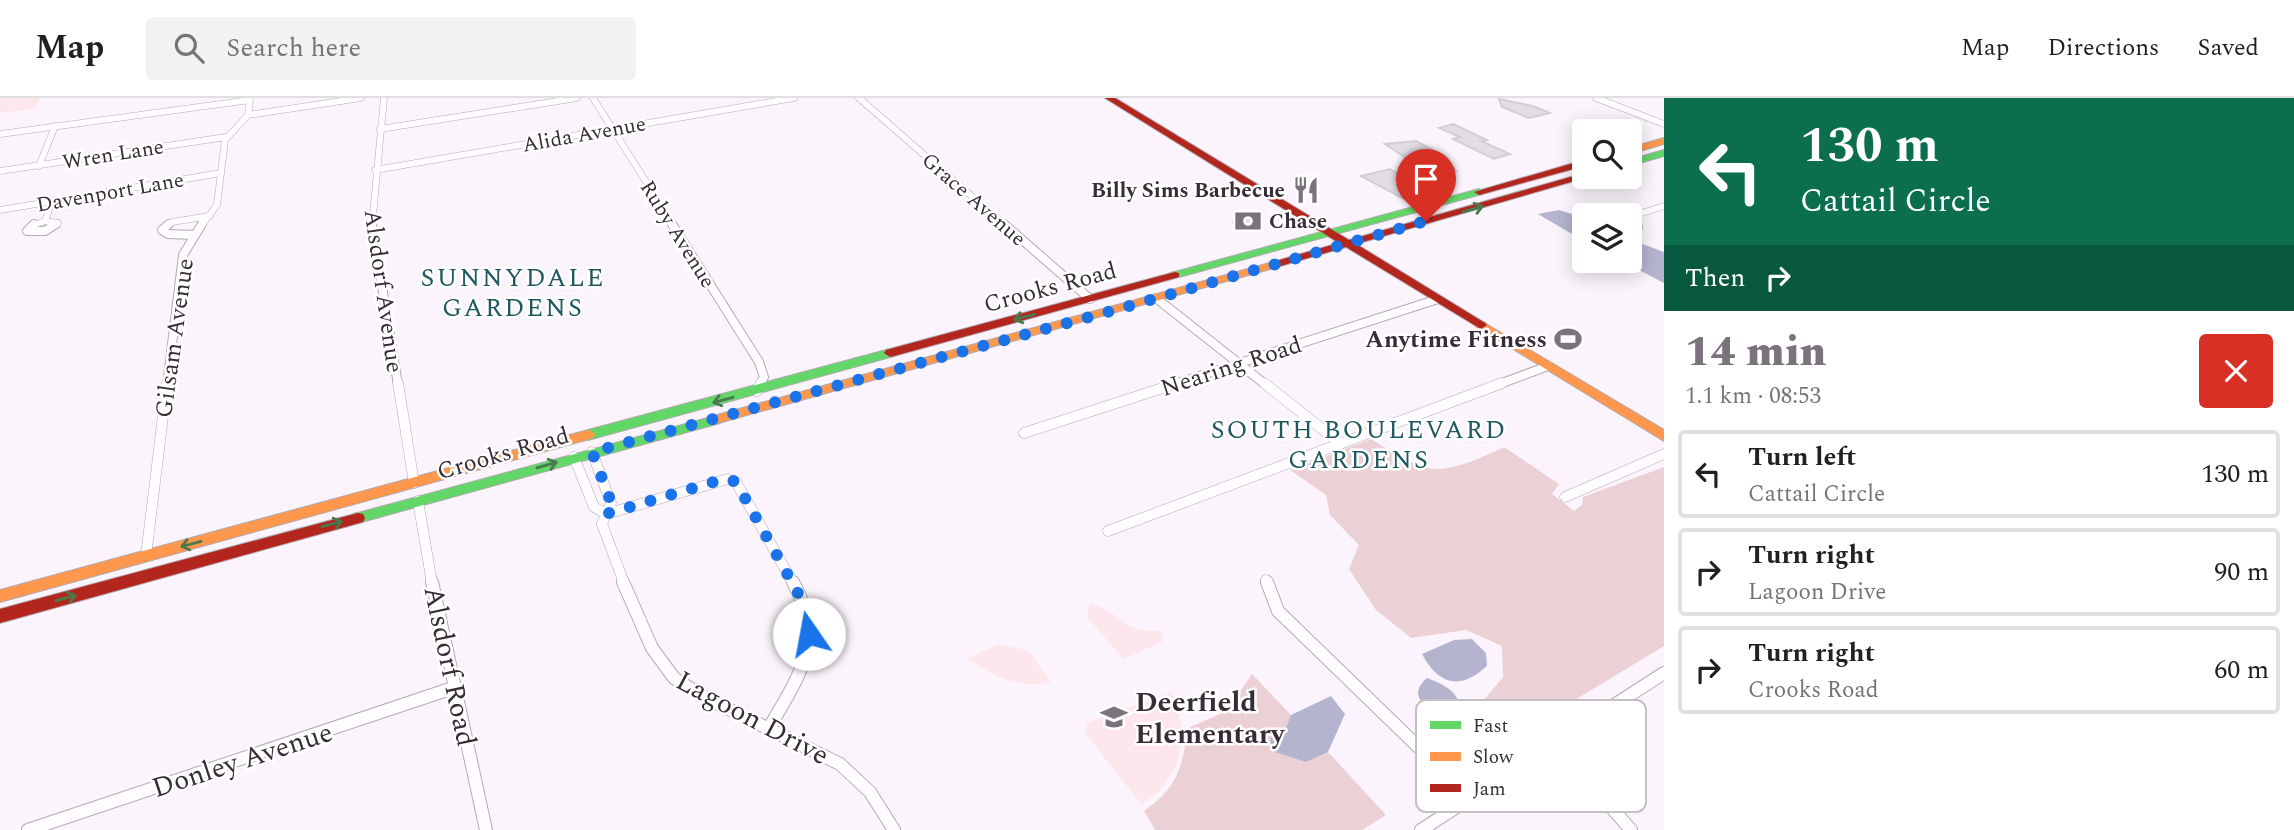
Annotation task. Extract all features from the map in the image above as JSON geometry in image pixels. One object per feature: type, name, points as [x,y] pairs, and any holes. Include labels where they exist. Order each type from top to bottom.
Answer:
[{"type":"main road","points":[[1109,98],[1664,436]]},
{"type":"main road","points":[[1642,150],[1664,141]]},
{"type":"main road","points":[[1642,153],[1648,157],[1664,153]]},
{"type":"main road","name":"Crooks Road","points":[[0,616],[1156,298],[1306,248],[1331,234],[1572,166]]},
{"type":"main road","points":[[1553,172],[1555,176],[1566,181]]},
{"type":"main road","name":"Crooks Road","points":[[0,596],[1145,284],[1306,248],[1346,243],[1572,179]]},
{"type":"main road","points":[[1487,190],[1498,195],[1501,201]]},
{"type":"main road","points":[[1363,225],[1364,229],[1375,235]]},
{"type":"main road","points":[[1145,284],[1144,290],[1156,298]]},
{"type":"main road","points":[[1090,299],[1101,305],[1101,313]]},
{"type":"main road","points":[[779,401],[780,390],[789,382]]},
{"type":"main road","points":[[634,441],[647,431],[642,422]]},
{"type":"main road","points":[[293,535],[293,524],[310,511]]},
{"type":"main road","points":[[128,581],[148,569],[151,561],[146,556]]},
{"type":"street","points":[[226,137],[248,115],[360,98]]},
{"type":"street","name":"Alsdorf Avenue","points":[[384,98],[375,170],[372,233],[414,483]]},
{"type":"street","points":[[380,129],[578,98]]},
{"type":"street","name":"Ruby Avenue","points":[[593,98],[763,370]]},
{"type":"street","name":"Alida Avenue","points":[[375,170],[794,98]]},
{"type":"street","name":"Grace Avenue","points":[[859,98],[1090,299]]},
{"type":"street","points":[[1596,98],[1664,122]]},
{"type":"street","points":[[0,134],[247,99],[250,100],[248,115]]},
{"type":"street","points":[[39,166],[55,126]]},
{"type":"street","name":"Wren Lane","points":[[0,171],[226,137]]},
{"type":"street","name":"Gilsam Avenue","points":[[146,556],[183,255],[218,202],[226,137]]},
{"type":"street","name":"Davenport Lane","points":[[0,210],[221,173]]},
{"type":"street","points":[[45,220],[52,201]]},
{"type":"street","points":[[1642,214],[1664,206]]},
{"type":"street","points":[[195,235],[168,234],[162,230],[172,222],[210,216]]},
{"type":"street","points":[[1156,298],[1341,443]]},
{"type":"street","name":"Nearing Road","points":[[1024,433],[1438,299]]},
{"type":"street","points":[[1108,531],[1548,366]]},
{"type":"street","points":[[757,391],[763,381],[763,370],[789,382]]},
{"type":"street","name":"Lagoon Drive","points":[[592,452],[611,502],[602,524],[646,636],[666,669],[684,686],[840,764],[870,792],[894,830]]},
{"type":"street","points":[[1565,497],[1664,454]]},
{"type":"street","name":"Lagoon Drive","points":[[574,457],[594,507],[606,514]]},
{"type":"street","points":[[606,514],[717,481],[728,479],[736,482],[799,593],[808,615],[808,649],[803,670],[769,728]]},
{"type":"street","name":"Alsdorf Road","points":[[418,500],[427,559],[486,830]]},
{"type":"street","points":[[1266,580],[1278,611],[1416,745]]},
{"type":"street","points":[[1623,700],[1664,673]]},
{"type":"street","name":"Donley Avenue","points":[[28,830],[456,687]]},
{"type":"street","points":[[1421,830],[1449,812]]},
{"type":"street","points":[[1616,812],[1631,830]]},
{"type":"shaded area","points":[[0,98],[40,98],[36,107],[31,109],[0,113]]},
{"type":"shaded area","points":[[1371,439],[1412,462],[1436,469],[1462,464],[1504,447],[1559,484],[1552,494],[1574,511],[1582,505],[1583,497],[1664,467],[1664,646],[1575,700],[1484,700],[1503,677],[1502,646],[1466,630],[1411,638],[1376,610],[1349,569],[1359,545],[1330,515],[1326,495],[1290,470]]},
{"type":"shaded area","points":[[1090,603],[1139,629],[1162,630],[1162,642],[1123,659],[1087,617]]},
{"type":"shaded area","points":[[1000,644],[1029,651],[1051,682],[1017,683],[986,670],[967,658]]},
{"type":"shaded area","points":[[1252,674],[1291,715],[1285,730],[1306,762],[1328,752],[1386,815],[1362,830],[1155,830],[1144,811],[1164,794],[1176,776],[1188,728],[1227,711]]},
{"type":"shaded area","points":[[1171,692],[1181,723],[1179,754],[1166,783],[1155,795],[1141,804],[1086,734],[1087,723]]},
{"type":"water","points":[[1559,210],[1572,214],[1572,234],[1538,214]]},
{"type":"water","points":[[1642,244],[1664,252],[1664,283],[1642,271]]},
{"type":"water","points":[[1472,639],[1486,653],[1487,666],[1468,679],[1451,681],[1443,678],[1422,654],[1454,640]]},
{"type":"water","points":[[1427,678],[1452,691],[1458,700],[1421,700],[1418,692]]},
{"type":"water","points":[[1331,696],[1345,714],[1328,752],[1306,762],[1272,751],[1269,743],[1272,736],[1285,730],[1291,715]]},
{"type":"building","points":[[1499,99],[1533,106],[1550,113],[1529,118],[1502,107]]},
{"type":"building","points":[[1453,124],[1510,154],[1494,159],[1453,139],[1460,137],[1439,128]]},
{"type":"building","points":[[1416,141],[1446,157],[1456,171],[1429,173],[1385,144]]},
{"type":"building","points":[[1390,169],[1429,190],[1404,199],[1361,176]]},
{"type":"building","name":"Chase","points":[[1235,213],[1258,217],[1258,227],[1233,223]]},
{"type":"traffic: fast","points":[[1642,159],[1664,153]]},
{"type":"traffic: fast","points":[[1175,275],[1479,192]]},
{"type":"traffic: fast","points":[[588,435],[890,353]]},
{"type":"traffic: fast","points":[[358,518],[715,420]]},
{"type":"traffic: slow","points":[[1642,147],[1664,141]]},
{"type":"traffic: slow","points":[[715,420],[1273,265]]},
{"type":"traffic: slow","points":[[1481,325],[1664,436]]},
{"type":"traffic: slow","points":[[0,596],[588,435]]},
{"type":"traffic: jam","points":[[1109,98],[1481,325]]},
{"type":"traffic: jam","points":[[1479,192],[1572,166]]},
{"type":"traffic: jam","points":[[1273,265],[1572,179]]},
{"type":"traffic: jam","points":[[890,353],[1175,275]]},
{"type":"traffic: jam","points":[[0,616],[358,518]]},
{"type":"place","name":"Billy Sims Barbecue","points":[[1306,190]]},
{"type":"place","name":"Chase","points":[[1248,221]]},
{"type":"place","name":"Anytime Fitness","points":[[1568,339]]},
{"type":"place","name":"Deerfield Elementary","points":[[1114,717]]},
{"type":"district","name":"SUNNYDALE GARDENS","points":[[513,292]]},
{"type":"district","name":"SOUTH BOULEVARD GARDENS","points":[[1359,444]]},
{"type":"route","points":[[809,634],[808,615],[799,593],[736,482],[723,479],[606,514],[611,502],[592,452],[1119,309],[1426,221]]}]
